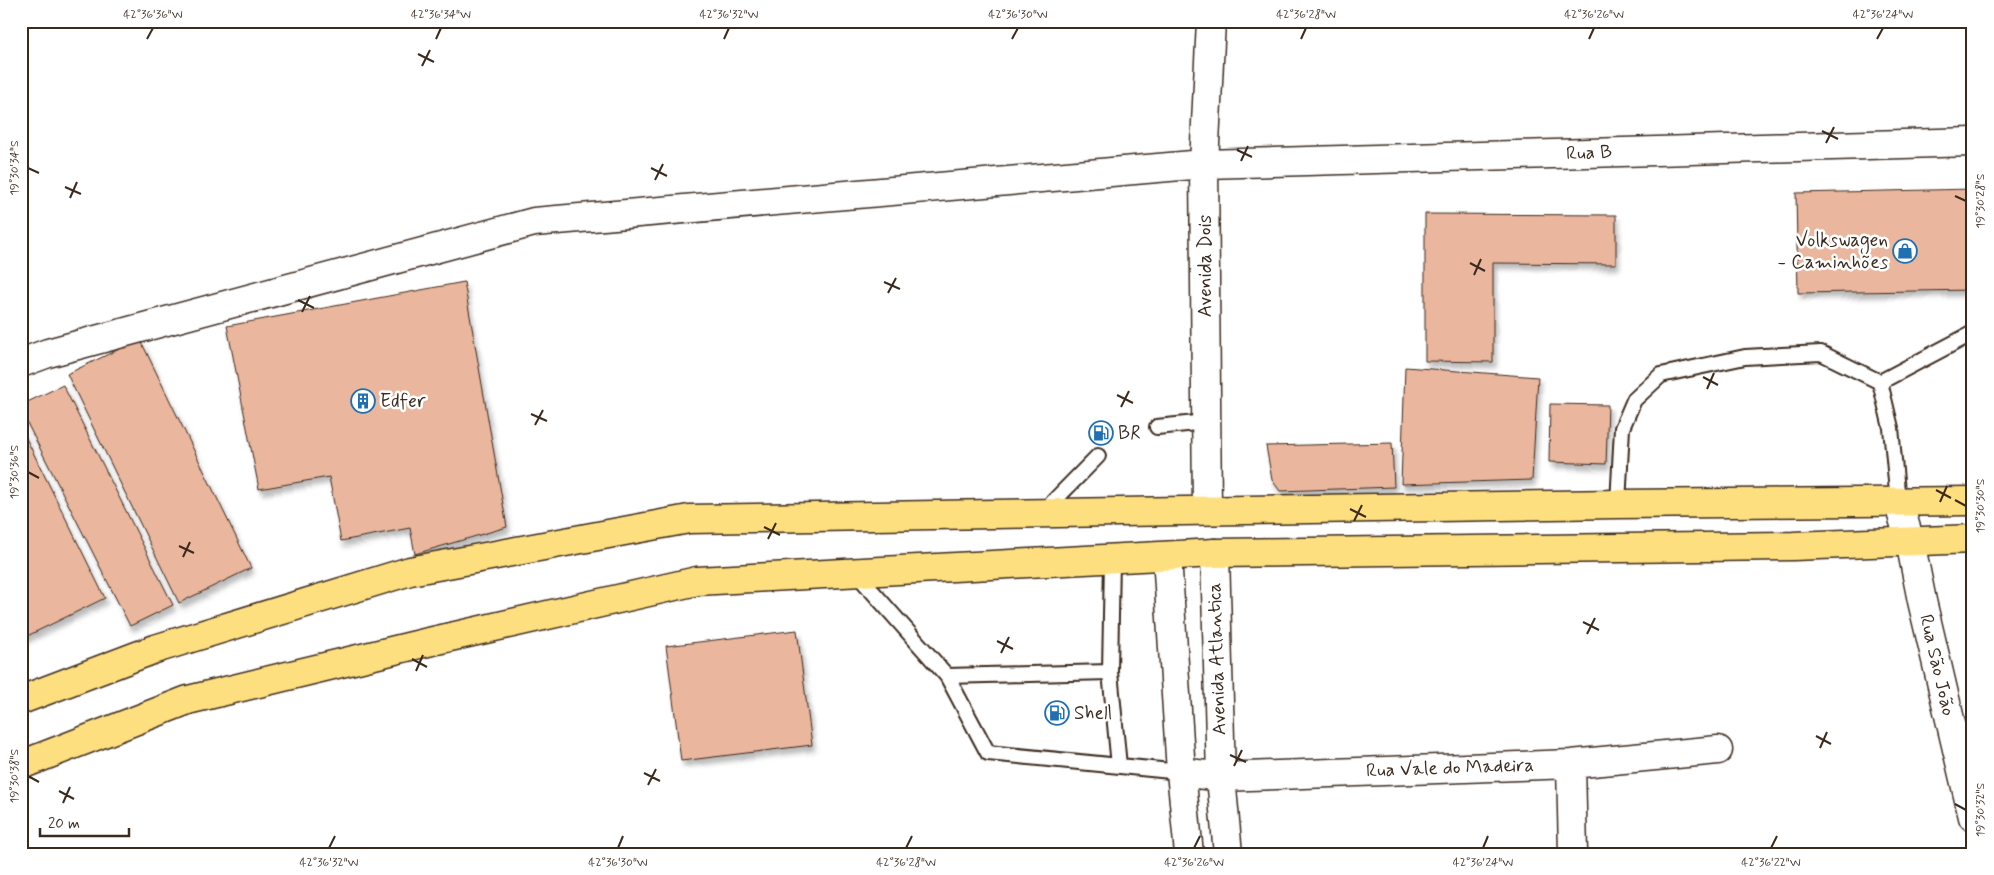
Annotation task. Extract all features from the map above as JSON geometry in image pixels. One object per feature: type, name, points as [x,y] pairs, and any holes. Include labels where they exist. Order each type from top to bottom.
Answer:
[{"type":"main road","points":[[21,700],[155,649],[410,571],[689,519],[1618,504],[1973,501]]},
{"type":"main road","points":[[21,766],[188,700],[424,643],[697,581],[1215,553],[1793,546],[1973,539]]},
{"type":"street","name":"Avenida Dois","points":[[1206,510],[1204,164],[1211,21]]},
{"type":"street","name":"Rua B","points":[[21,363],[48,353],[534,222],[1204,164],[1973,142]]},
{"type":"street","name":"Rua São João","points":[[1898,502],[1910,541],[1922,601],[1973,818]]},
{"type":"street","name":"Avenida Atlantica","points":[[1215,553],[1221,777],[1228,854]]},
{"type":"street","points":[[1167,556],[1181,772],[1189,854]]},
{"type":"street","name":"Rua Vale do Madeira","points":[[1181,772],[1221,777],[1571,764],[1718,750]]},
{"type":"street","points":[[1571,764],[1572,854]]},
{"type":"lane","points":[[1880,382],[1973,333]]},
{"type":"lane","points":[[1618,504],[1622,428],[1634,400],[1661,376],[1745,357],[1821,353],[1880,382]]},
{"type":"lane","points":[[1880,382],[1891,428],[1898,502]]},
{"type":"lane","points":[[1157,427],[1206,422]]},
{"type":"lane","points":[[1043,513],[1098,456]]},
{"type":"lane","points":[[1112,559],[1110,672],[1119,766]]},
{"type":"lane","points":[[856,573],[946,676],[988,753],[1181,772]]},
{"type":"lane","points":[[946,676],[1110,672]]},
{"type":"building","points":[[1973,189],[1973,290],[1798,293],[1796,193]]},
{"type":"building","points":[[1425,214],[1616,215],[1616,264],[1493,263],[1493,362],[1425,361]]},
{"type":"building","name":"Edfer","points":[[464,282],[507,527],[415,554],[410,528],[341,541],[329,477],[259,489],[227,326]]},
{"type":"building","points":[[140,339],[251,568],[179,603],[67,374]]},
{"type":"building","points":[[1405,367],[1538,377],[1532,480],[1401,484]]},
{"type":"building","points":[[63,385],[173,605],[130,626],[21,411],[21,405]]},
{"type":"building","points":[[1550,404],[1608,405],[1606,464],[1549,462]]},
{"type":"building","points":[[21,428],[105,598],[21,639]]},
{"type":"building","points":[[1392,443],[1394,487],[1280,491],[1272,480],[1266,446]]},
{"type":"building","points":[[797,630],[812,745],[681,761],[666,646]]},
{"type":"place","name":"Volkswagen - Caminhões","points":[[1905,251]]},
{"type":"place","name":"Edfer","points":[[363,401]]},
{"type":"place","name":"BR","points":[[1101,433]]},
{"type":"place","name":"Shell","points":[[1057,713]]}]
